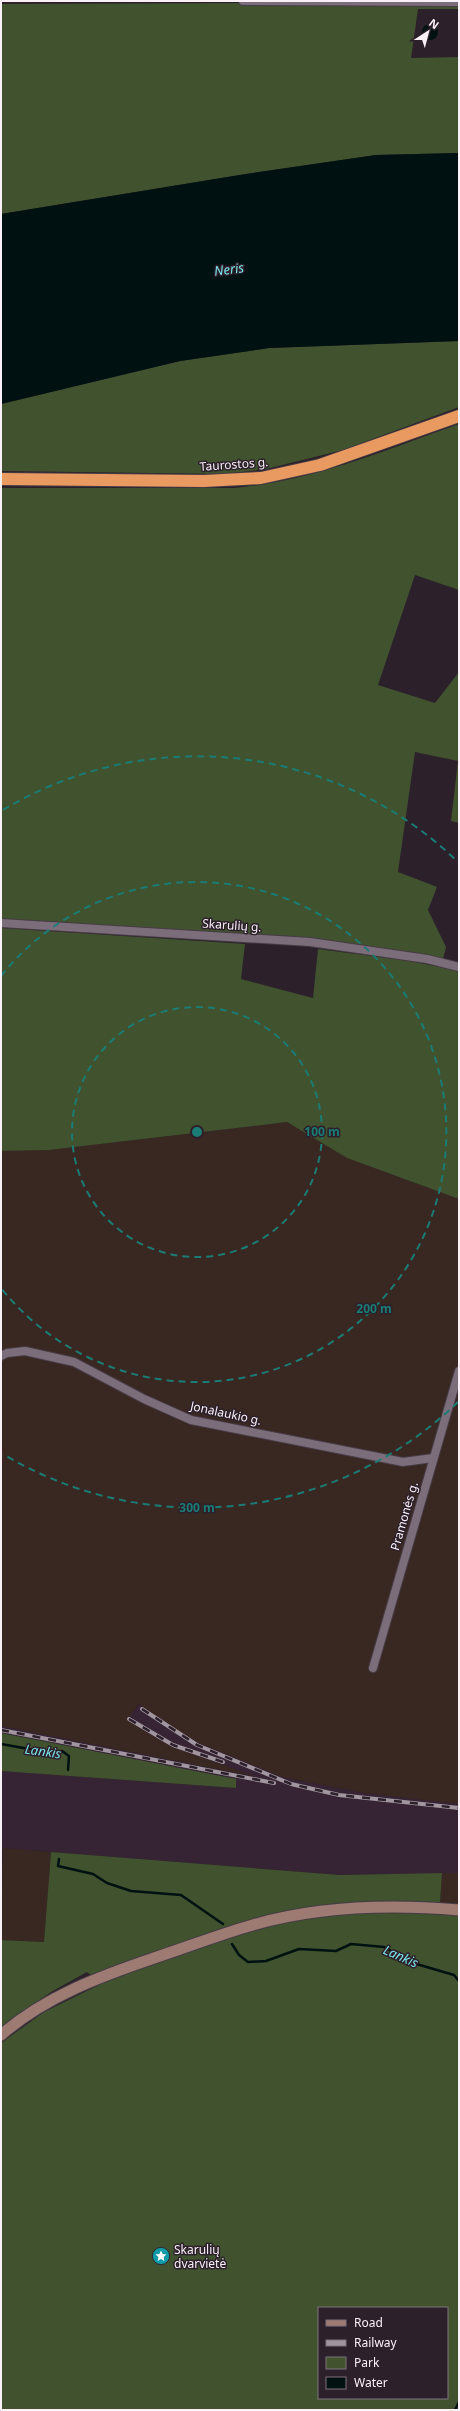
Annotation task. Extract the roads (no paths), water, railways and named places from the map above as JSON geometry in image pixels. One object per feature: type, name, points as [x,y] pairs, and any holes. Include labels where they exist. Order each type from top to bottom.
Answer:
[{"type":"highway","name":"Taurostos g.","points":[[1,479],[204,481],[261,478],[320,465],[459,416]]},
{"type":"main road","points":[[1,2035],[36,2009],[88,1982],[247,1927],[337,1910],[388,1907],[459,1910]]},
{"type":"street","points":[[243,1],[459,2]]},
{"type":"street","name":"Skarulių g.","points":[[1,922],[310,942],[426,959],[459,967]]},
{"type":"street","name":"Jonalaukio g.","points":[[1,1356],[7,1353],[25,1351],[74,1362],[144,1399],[192,1420],[403,1462],[433,1458]]},
{"type":"street","name":"Pramonės g.","points":[[373,1668],[459,1371]]},
{"type":"water","points":[[427,24],[433,24],[438,29],[436,38],[433,40],[427,40],[422,35],[422,29]]},
{"type":"water","name":"Neris","points":[[459,153],[459,341],[269,348],[180,361],[1,404],[1,214],[246,174],[376,155]]},
{"type":"waterway","name":"Lankis","points":[[1,1744],[46,1752],[62,1751],[69,1756],[68,1770]]},
{"type":"waterway","name":"Lankis","points":[[59,1859],[58,1866],[93,1874],[107,1883],[131,1891],[181,1895],[223,1924]]},
{"type":"waterway","name":"Lankis","points":[[232,1944],[239,1955],[248,1962],[266,1961],[299,1949],[336,1951],[351,1944],[384,1947],[413,1963],[454,1975],[459,1981]]},
{"type":"waterway","points":[[455,2410],[459,2402]]},
{"type":"railway","points":[[142,1709],[197,1745],[291,1784],[339,1795],[459,1808]]},
{"type":"railway","points":[[129,1719],[173,1745],[223,1762]]},
{"type":"railway","points":[[1,1730],[274,1783]]},
{"type":"place","name":"Skarulių dvarvietė","points":[[161,2256]]}]
